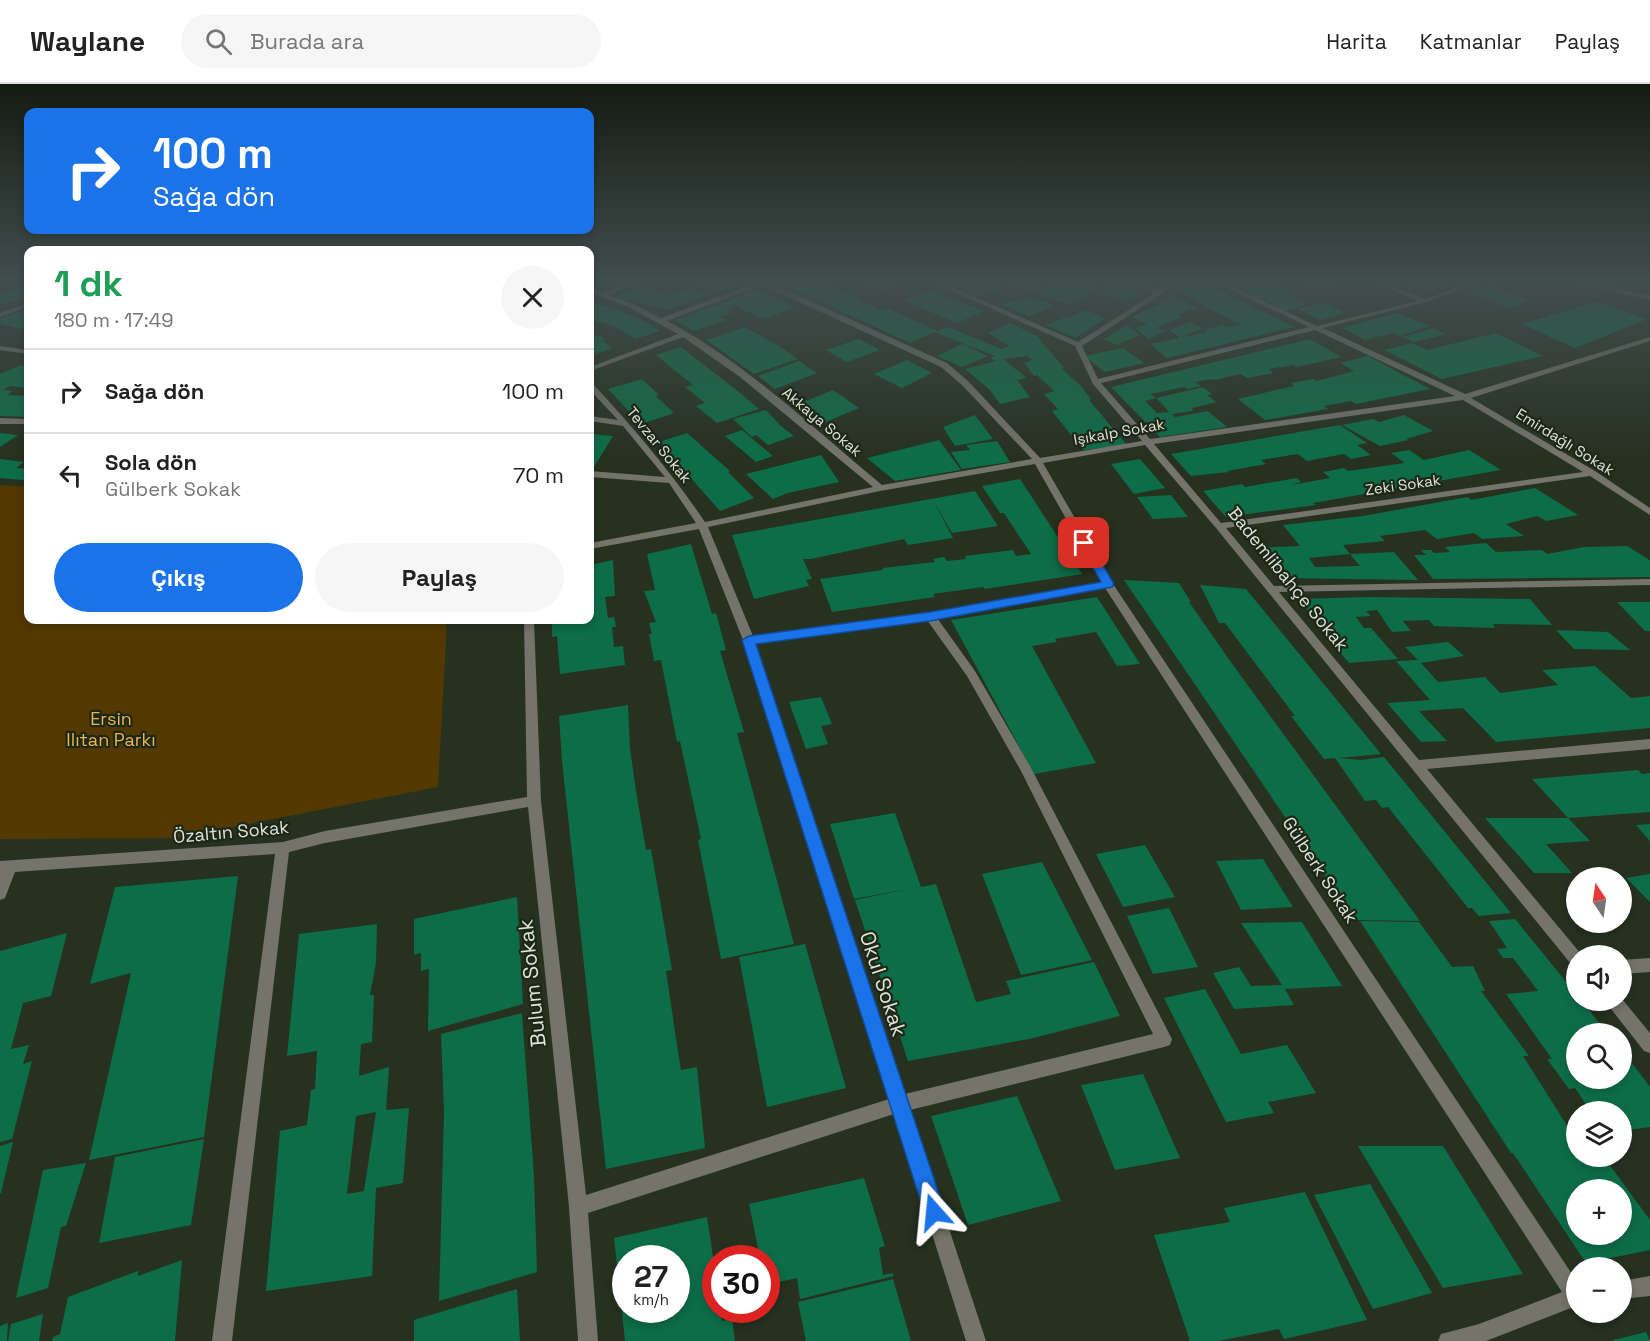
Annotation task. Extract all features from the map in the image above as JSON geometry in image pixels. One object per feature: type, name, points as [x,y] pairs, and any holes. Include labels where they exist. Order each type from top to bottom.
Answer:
[{"type":"street","points":[[594,368],[673,339]]},
{"type":"street","name":"Akkaya Sokak","points":[[688,339],[752,381],[880,488]]},
{"type":"street","name":"Gülberk Sokak","points":[[887,339],[944,365],[965,383],[1038,461],[1108,584],[1566,1281]]},
{"type":"street","points":[[1064,339],[1078,345],[1088,339]]},
{"type":"street","points":[[1096,382],[1273,339]]},
{"type":"street","name":"Emirdağlı Sokak","points":[[1340,339],[1464,397],[1592,473],[1650,512]]},
{"type":"street","name":"Işıkalp Sokak","points":[[594,545],[880,488],[1149,442],[1464,397],[1650,339]]},
{"type":"street","name":"Bademlibahçe Sokak","points":[[1078,345],[1096,382],[1219,526],[1566,947]]},
{"type":"street","points":[[0,348],[24,351]]},
{"type":"street","name":"Tevzar Sokak","points":[[594,390],[626,424],[672,480],[702,525],[749,640]]},
{"type":"street","points":[[594,420],[626,424]]},
{"type":"street","points":[[0,421],[24,422]]},
{"type":"street","name":"Zeki Sokak","points":[[1219,526],[1592,473]]},
{"type":"street","points":[[594,474],[672,480]]},
{"type":"street","points":[[1270,589],[1650,582]]},
{"type":"street","points":[[749,640],[930,616],[1108,584]]},
{"type":"street","points":[[578,1207],[900,1104],[1164,1039],[1026,769],[971,674],[930,616]]},
{"type":"street","name":"Bulum Sokak","points":[[529,624],[534,801],[578,1207],[588,1341]]},
{"type":"street","name":"Okul Sokak","points":[[749,640],[976,1341]]},
{"type":"street","points":[[1415,765],[1650,744]]},
{"type":"street","name":"Özaltın Sokak","points":[[5,866],[283,848],[325,837],[534,801]]},
{"type":"street","points":[[222,1341],[283,848]]},
{"type":"street","points":[[0,894],[5,866]]},
{"type":"street","points":[[1632,966],[1650,965]]},
{"type":"street","points":[[1621,1011],[1650,1045]]},
{"type":"street","points":[[1632,1289],[1650,1286]]},
{"type":"street","points":[[1448,1341],[1481,1338],[1566,1300]]},
{"type":"green space","name":"Ersin Ilıtan Parkı","points":[[0,485],[24,487],[24,624],[447,624],[438,787],[176,838],[0,839]]},
{"type":"building","points":[[594,339],[604,339],[601,340],[612,348],[594,355]]},
{"type":"building","points":[[765,339],[798,359],[754,374],[706,340]]},
{"type":"building","points":[[859,339],[880,350],[847,362],[826,350]]},
{"type":"building","points":[[901,339],[919,339],[910,343]]},
{"type":"building","points":[[951,339],[976,339],[1001,349],[1009,346],[997,339],[1039,339],[1064,368],[1062,369],[1079,384],[1091,399],[1089,400],[1127,445],[1083,450],[1052,411],[1058,409],[1044,394],[1054,391],[1037,375],[1034,376],[1024,363],[1033,360],[1027,356],[1003,359],[1027,378],[1017,380],[1030,397],[1000,404],[989,389],[965,369],[996,361],[990,358],[995,356]]},
{"type":"building","points":[[1105,339],[1132,339],[1117,345]]},
{"type":"building","points":[[1175,339],[1247,339],[1167,358],[1150,344]]},
{"type":"building","points":[[1310,339],[1341,357],[1296,367],[1285,358],[1293,365],[1269,369],[1273,373],[1247,378],[1241,374],[1211,379],[1195,382],[1201,386],[1151,394],[1156,398],[1203,387],[1212,394],[1207,395],[1216,402],[1193,408],[1192,411],[1172,414],[1175,417],[1208,411],[1227,427],[1160,437],[1111,387]],"holes":[[[1156,398],[1169,412],[1157,413],[1145,401]]]},
{"type":"building","points":[[1406,339],[1427,339],[1414,342]]},
{"type":"building","points":[[1473,339],[1508,339],[1543,356],[1442,379],[1384,350],[1412,343],[1427,350]]},
{"type":"building","points":[[1554,339],[1598,339],[1575,348]]},
{"type":"building","points":[[962,344],[988,356],[962,367],[937,356]]},
{"type":"building","points":[[681,347],[759,409],[717,423],[696,406],[705,403],[685,387],[693,385],[656,355]]},
{"type":"building","points":[[1123,348],[1144,363],[1105,372],[1084,356]]},
{"type":"building","points":[[1368,356],[1430,389],[1356,404],[1351,401],[1324,406],[1328,409],[1265,420],[1238,399],[1294,386],[1291,383],[1313,379],[1317,381],[1354,371],[1340,363]]},
{"type":"building","points":[[907,360],[932,373],[902,388],[874,374]]},
{"type":"building","points":[[799,361],[817,373],[775,389],[758,376]]},
{"type":"building","points":[[24,366],[24,388],[10,386],[3,390],[13,391],[7,395],[24,396],[24,417],[0,416],[0,374]]},
{"type":"building","points":[[642,379],[674,413],[641,424],[608,389]]},
{"type":"building","points":[[833,390],[859,408],[823,423],[796,405]]},
{"type":"building","points":[[766,410],[794,436],[768,445],[756,435],[752,437],[733,419]]},
{"type":"building","points":[[975,415],[993,439],[955,446],[943,427]]},
{"type":"building","points":[[1404,415],[1433,431],[1406,439],[1409,440],[1380,446],[1342,425],[1373,419],[1379,422]]},
{"type":"building","points":[[1340,425],[1367,443],[1357,445],[1371,455],[1351,459],[1344,454],[1307,461],[1298,454],[1261,460],[1266,464],[1227,471],[1229,472],[1191,476],[1171,454]]},
{"type":"building","points":[[742,430],[773,456],[756,462],[725,436]]},
{"type":"building","points":[[0,433],[18,435],[0,447]]},
{"type":"building","points":[[687,433],[730,471],[728,472],[754,498],[720,511],[659,442]]},
{"type":"building","points":[[594,434],[613,436],[594,467]]},
{"type":"building","points":[[939,440],[961,470],[895,481],[867,458]]},
{"type":"building","points":[[997,441],[1010,462],[962,469],[951,452],[970,450],[966,445]]},
{"type":"building","points":[[1409,450],[1424,460],[1469,450],[1501,470],[1313,503],[1316,505],[1226,517],[1203,491],[1297,478],[1301,482],[1291,485],[1330,478],[1323,472],[1405,463],[1391,453]]},
{"type":"building","points":[[821,455],[839,482],[788,493],[773,499],[746,474]]},
{"type":"building","points":[[0,459],[24,462],[16,468],[24,469],[23,480],[0,478]]},
{"type":"building","points":[[1140,459],[1165,488],[1134,494],[1111,464]]},
{"type":"building","points":[[1020,479],[1082,574],[985,589],[983,587],[933,594],[935,597],[832,612],[820,579],[935,562],[933,559],[944,557],[947,561],[966,559],[965,556],[1013,550],[1016,556],[1031,554],[1004,513],[1000,513],[982,486]]},
{"type":"building","points":[[1535,488],[1578,515],[1546,521],[1537,516],[1506,524],[1524,536],[1482,539],[1474,533],[1437,539],[1425,530],[1380,536],[1385,541],[1343,545],[1350,554],[1394,552],[1418,580],[1279,578],[1256,548],[1300,546],[1283,525],[1363,516],[1468,497],[1471,500]],"holes":[[[1350,554],[1360,566],[1315,567],[1309,558]]]},
{"type":"building","points":[[975,491],[998,526],[952,533],[933,500],[953,538],[908,545],[904,539],[803,559],[812,579],[806,580],[809,586],[754,599],[732,535]]},
{"type":"building","points":[[1171,495],[1188,517],[1153,519],[1137,497]]},
{"type":"building","points":[[1486,543],[1496,552],[1542,550],[1547,554],[1584,547],[1627,546],[1650,560],[1650,577],[1433,579],[1414,555],[1426,555],[1421,550],[1431,550],[1434,553],[1450,552],[1445,547]]},
{"type":"building","points":[[691,544],[712,614],[716,613],[726,650],[720,651],[744,732],[737,733],[794,944],[721,959],[698,840],[701,839],[680,741],[677,742],[661,660],[654,661],[649,623],[656,622],[644,591],[655,590],[647,554]]},
{"type":"building","points":[[613,560],[615,596],[605,597],[608,618],[614,617],[616,627],[612,627],[614,647],[623,646],[625,665],[560,674],[557,636],[552,637],[552,624],[594,624],[594,564]]},
{"type":"building","points":[[1124,580],[1179,583],[1191,602],[1189,602],[1233,665],[1420,921],[1355,920]]},
{"type":"building","points":[[1200,585],[1246,589],[1381,754],[1339,758],[1361,760],[1384,757],[1511,913],[1479,916],[1472,908],[1468,908],[1388,807],[1382,808],[1376,800],[1365,801],[1335,758],[1324,759],[1291,716],[1295,716],[1225,623],[1219,623]]},
{"type":"building","points":[[1097,597],[1140,664],[1117,666],[1096,632],[1055,639],[1057,642],[1032,646],[1096,763],[1034,774],[951,620]]},
{"type":"building","points":[[1368,597],[1530,599],[1552,625],[1493,624],[1495,628],[1434,626],[1429,620],[1403,621],[1411,631],[1392,632],[1377,610],[1366,611],[1371,616],[1356,617],[1364,628],[1371,628],[1398,659],[1349,663],[1322,631],[1300,599]]},
{"type":"building","points":[[1617,602],[1650,602],[1650,631],[1645,631]]},
{"type":"building","points":[[1556,630],[1608,632],[1630,650],[1574,649]]},
{"type":"building","points":[[1448,642],[1464,656],[1421,663],[1438,682],[1485,677],[1500,693],[1558,685],[1542,670],[1595,666],[1631,698],[1650,696],[1650,728],[1496,742],[1463,708],[1419,711],[1447,741],[1421,742],[1387,703],[1430,700],[1396,661],[1418,660],[1405,647]]},
{"type":"building","points":[[821,697],[832,724],[821,726],[828,744],[806,749],[789,702]]},
{"type":"building","points":[[628,705],[630,749],[637,797],[646,850],[651,849],[672,970],[666,971],[681,1070],[697,1067],[705,1148],[606,1169],[559,716]]},
{"type":"building","points":[[1638,770],[1642,774],[1650,773],[1650,812],[1568,818],[1532,779]]},
{"type":"building","points":[[895,813],[921,887],[936,884],[976,1002],[1011,994],[1006,981],[1094,962],[1120,1016],[1029,1039],[908,1061],[855,900],[908,889],[854,899],[830,824]]},
{"type":"building","points":[[1485,818],[1568,818],[1590,841],[1546,844],[1567,867],[1566,873],[1534,873]]},
{"type":"building","points":[[1650,824],[1650,841],[1636,825]]},
{"type":"building","points":[[1145,845],[1175,897],[1123,907],[1096,854]]},
{"type":"building","points":[[1263,859],[1293,907],[1241,910],[1216,861]]},
{"type":"building","points":[[1042,862],[1092,960],[1021,975],[982,874]]},
{"type":"building","points":[[1650,874],[1650,902],[1632,884],[1632,877]]},
{"type":"building","points":[[238,876],[204,1137],[89,1160],[131,973],[90,984],[115,887]]},
{"type":"building","points":[[517,897],[523,1004],[428,1031],[429,969],[421,971],[421,953],[414,955],[414,919]]},
{"type":"building","points":[[1169,908],[1198,967],[1153,974],[1127,916]]},
{"type":"building","points":[[1515,919],[1566,982],[1566,1011],[1590,1011],[1599,1023],[1566,1023],[1566,1085],[1547,1059],[1552,1059],[1506,994],[1538,991],[1513,958],[1503,958],[1497,949],[1507,948],[1489,921]]},
{"type":"building","points":[[1360,921],[1419,922],[1452,967],[1473,966],[1485,991],[1481,991],[1529,1056],[1523,1056],[1566,1124],[1566,1167],[1611,1167],[1620,1179],[1566,1179],[1566,1233]]},
{"type":"building","points":[[1302,922],[1342,986],[1285,989],[1294,1005],[1234,1009],[1213,973],[1239,967],[1251,986],[1282,985],[1241,923]]},
{"type":"building","points":[[377,924],[376,963],[370,995],[374,995],[372,1042],[361,1044],[359,1076],[389,1067],[386,1110],[409,1108],[403,1183],[376,1188],[372,1276],[266,1291],[280,1131],[307,1125],[311,1090],[315,1089],[317,1051],[287,1056],[299,934]],"holes":[[[376,1112],[364,1191],[347,1194],[356,1116]]]},
{"type":"building","points":[[67,933],[51,996],[23,1003],[11,1049],[29,1045],[23,1064],[32,1061],[12,1139],[0,1142],[0,951]]},
{"type":"building","points":[[805,944],[846,1088],[767,1107],[739,957]]},
{"type":"building","points":[[1205,989],[1241,1054],[1287,1045],[1316,1093],[1268,1102],[1274,1113],[1226,1122],[1164,998]]},
{"type":"building","points":[[522,1013],[534,1176],[537,1272],[439,1301],[444,1112],[441,1034]]},
{"type":"building","points":[[1632,1063],[1650,1087],[1650,1127],[1632,1130],[1632,1101],[1584,1101],[1576,1089],[1632,1089]]},
{"type":"building","points":[[1143,1074],[1180,1158],[1115,1170],[1081,1085]]},
{"type":"building","points":[[1017,1096],[1061,1201],[968,1225],[931,1116]]},
{"type":"building","points":[[204,1139],[191,1225],[99,1243],[115,1157]]},
{"type":"building","points":[[13,1142],[1,1193],[0,1193],[0,1146]]},
{"type":"building","points":[[1358,1146],[1443,1146],[1523,1274],[1443,1288]]},
{"type":"building","points":[[86,1163],[66,1226],[61,1227],[48,1288],[16,1298],[43,1170]]},
{"type":"building","points":[[864,1178],[885,1246],[879,1248],[883,1275],[892,1273],[894,1276],[800,1299],[797,1278],[780,1282],[780,1245],[757,1245],[749,1204]]},
{"type":"building","points":[[1370,1184],[1432,1293],[1373,1309],[1314,1195]]},
{"type":"building","points":[[1305,1192],[1367,1320],[1284,1339],[1279,1329],[1218,1341],[1190,1341],[1154,1235],[1230,1222],[1224,1208]]},
{"type":"building","points":[[1632,1195],[1650,1220],[1650,1250],[1616,1257],[1582,1257],[1574,1245],[1632,1245]]},
{"type":"building","points":[[707,1217],[711,1245],[702,1245],[702,1323],[733,1323],[735,1341],[625,1341],[623,1323],[690,1323],[690,1245],[615,1245],[614,1238]]},
{"type":"building","points":[[182,1260],[175,1341],[52,1341],[53,1337],[60,1334],[68,1297],[138,1271],[138,1276]]},
{"type":"building","points":[[893,1279],[911,1341],[806,1341],[798,1302]]},
{"type":"building","points":[[517,1289],[520,1341],[414,1341],[414,1320]]},
{"type":"building","points":[[43,1314],[39,1341],[8,1341],[11,1324]]},
{"type":"building","points":[[8,1323],[7,1341],[0,1341],[0,1326]]},
{"type":"building","points":[[1646,1332],[1650,1341],[1613,1341],[1613,1340]]},
{"type":"route","points":[[934,1212],[749,640],[930,616],[1108,584],[1084,543]]}]
